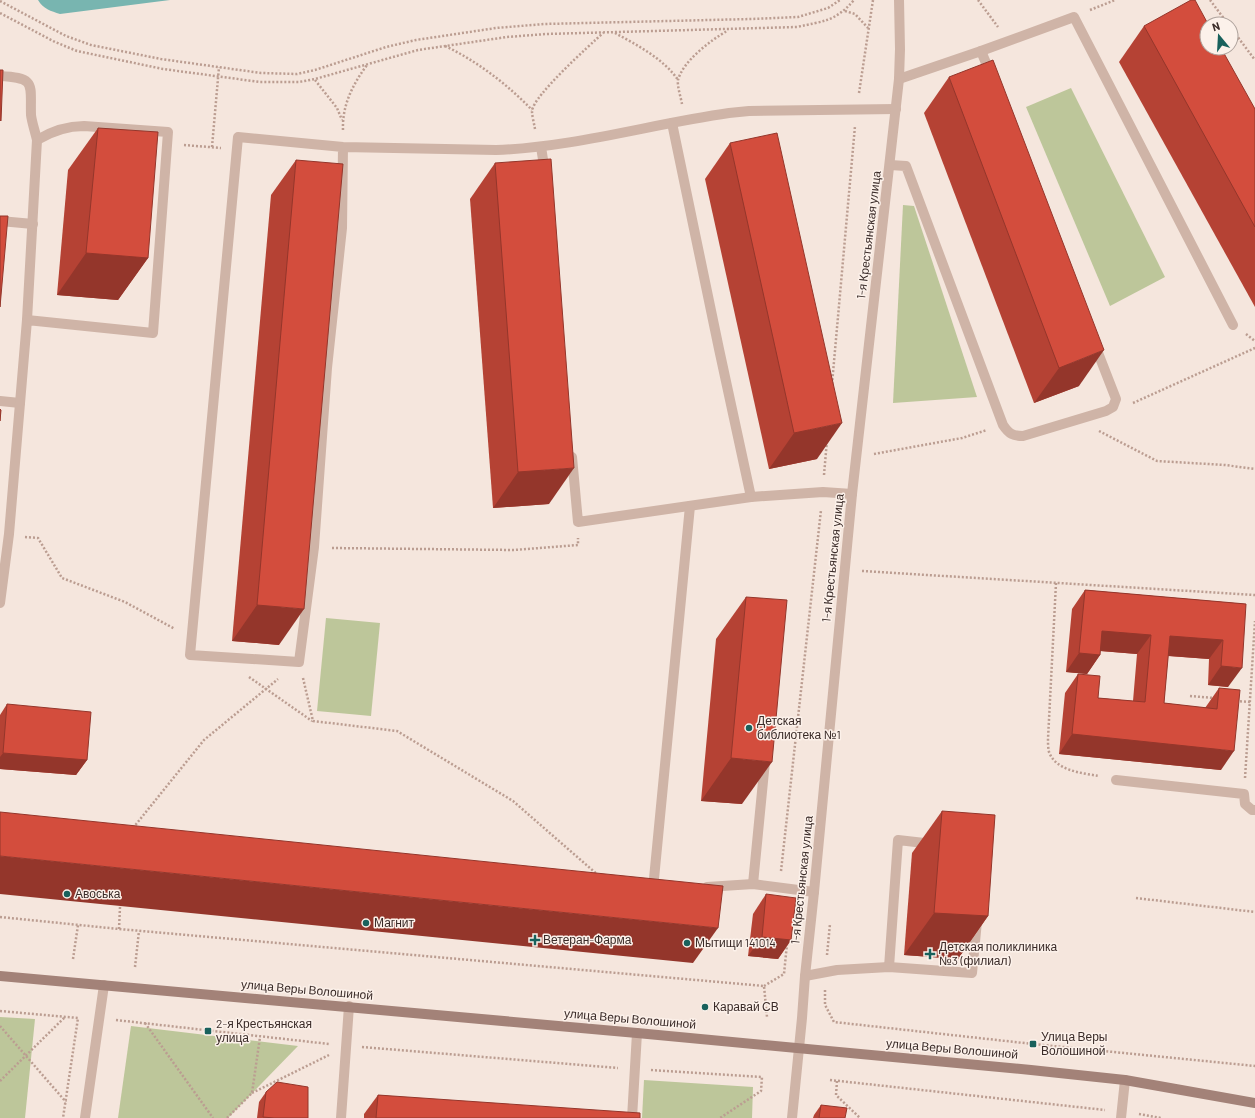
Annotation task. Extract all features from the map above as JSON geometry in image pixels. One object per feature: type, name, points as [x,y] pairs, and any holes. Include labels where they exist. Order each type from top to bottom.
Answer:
[{"type":"street","name":"1-я Крестьянская улица","points":[[792,1118],[852,494],[899,79],[899,0]]},
{"type":"street","points":[[899,79],[1004,44],[1074,17],[1233,324]]},
{"type":"street","points":[[981,52],[993,81]]},
{"type":"street","points":[[0,76],[17,76],[28,82],[31,88],[32,116],[37,140],[27,320],[9,534],[0,603]]},
{"type":"street","points":[[343,147],[342,228],[327,368],[314,547],[299,662],[190,655],[238,137],[343,147],[496,150],[540,147],[729,113],[750,111],[896,109]]},
{"type":"street","points":[[672,123],[720,357],[751,497]]},
{"type":"street","points":[[27,320],[153,333],[168,132],[84,126],[63,128],[47,134],[37,140]]},
{"type":"street","points":[[540,147],[546,186]]},
{"type":"street","points":[[890,166],[906,166],[1003,425],[1008,433],[1015,436],[1023,436],[1106,411],[1113,407],[1116,399],[1090,333]]},
{"type":"street","points":[[0,221],[33,224]]},
{"type":"street","points":[[0,401],[20,403]]},
{"type":"street","points":[[571,445],[578,522],[751,497],[823,492],[852,494]]},
{"type":"street","points":[[654,889],[690,506]]},
{"type":"street","points":[[753,884],[766,750]]},
{"type":"street","points":[[1116,780],[1244,794],[1245,804],[1252,810],[1255,810]]},
{"type":"street","points":[[888,967],[898,840],[944,845]]},
{"type":"street","points":[[699,887],[753,884],[814,892]]},
{"type":"street","points":[[805,976],[826,972],[888,967],[972,973],[977,911]]},
{"type":"street","name":"улица Веры Волошиной","points":[[0,976],[637,1032],[1031,1070],[1125,1080],[1255,1103]]},
{"type":"street","points":[[85,1118],[104,985]]},
{"type":"street","points":[[340,1118],[347,1046],[349,1006]]},
{"type":"street","points":[[632,1118],[637,1032]]},
{"type":"street","points":[[1122,1115],[1125,1080]]},
{"type":"path","points":[[0,1],[66,36],[91,45],[162,59],[261,73],[297,74],[315,70],[386,47],[416,40],[490,28],[544,24],[798,17],[828,8],[840,0]]},
{"type":"path","points":[[0,13],[77,52],[163,69],[218,77],[260,82],[287,82],[315,79],[418,50],[507,37],[546,34],[797,27],[835,18],[854,0]]},
{"type":"path","points":[[978,0],[998,28],[1004,44]]},
{"type":"path","points":[[1210,0],[1222,16]]},
{"type":"path","points":[[844,11],[855,14],[868,28]]},
{"type":"path","points":[[678,81],[684,69],[692,59],[711,42],[728,30]]},
{"type":"path","points":[[613,32],[663,63],[674,74],[678,81],[685,121]]},
{"type":"path","points":[[532,110],[538,99],[546,90],[604,33]]},
{"type":"path","points":[[1239,39],[1255,60]]},
{"type":"path","points":[[445,46],[494,77],[532,110],[540,147]]},
{"type":"path","points":[[343,147],[342,123],[346,102],[359,76],[368,64]]},
{"type":"path","points":[[212,147],[219,67]]},
{"type":"path","points":[[315,79],[331,98],[337,108],[342,123]]},
{"type":"path","points":[[167,144],[237,149]]},
{"type":"path","points":[[1113,407],[1128,406],[1255,348]]},
{"type":"path","points":[[1077,420],[1157,461],[1224,465],[1255,469]]},
{"type":"path","points":[[871,454],[962,438],[1003,425]]},
{"type":"path","points":[[314,547],[363,549],[514,550],[578,545],[578,522]]},
{"type":"path","points":[[9,534],[38,538],[62,578],[125,602],[191,638]]},
{"type":"path","points":[[861,563],[861,571],[874,573],[1255,595]]},
{"type":"path","points":[[1056,583],[1048,739],[1049,752],[1056,763],[1072,771],[1116,780]]},
{"type":"path","points":[[1244,794],[1255,620]]},
{"type":"path","points":[[132,830],[204,740],[299,662],[313,721]]},
{"type":"path","points":[[246,675],[313,721],[398,730],[513,801],[599,876]]},
{"type":"path","points":[[1190,696],[1220,699]]},
{"type":"path","points":[[1235,701],[1250,702]]},
{"type":"path","points":[[1136,898],[1255,912]]},
{"type":"path","points":[[119,929],[120,907]]},
{"type":"path","points":[[0,917],[139,931],[764,986],[767,1017]]},
{"type":"path","points":[[831,917],[826,972],[825,1005],[834,1022],[1255,1066]]},
{"type":"path","points":[[73,959],[78,925]]},
{"type":"path","points":[[135,967],[139,931]]},
{"type":"path","points":[[0,1011],[78,1018],[63,1118]]},
{"type":"path","points":[[0,1081],[66,1017]]},
{"type":"path","points":[[116,1020],[347,1046],[635,1069],[762,1077],[761,1092],[720,1118]]},
{"type":"path","points":[[145,1023],[213,1118]]},
{"type":"path","points":[[0,1026],[66,1102]]},
{"type":"path","points":[[252,1093],[260,1037]]},
{"type":"path","points":[[227,1118],[252,1093],[347,1046]]},
{"type":"path","points":[[830,1080],[1122,1115],[1160,1118]]},
{"type":"path","points":[[837,1080],[836,1095],[860,1118]]},
{"type":"green space","points":[[1071,88],[1165,277],[1110,306],[1026,107]]},
{"type":"green space","points":[[903,205],[914,206],[977,397],[893,403]]},
{"type":"green space","points":[[326,618],[380,623],[371,716],[317,711]]},
{"type":"green space","points":[[0,1017],[35,1019],[25,1118],[0,1118]]},
{"type":"green space","points":[[131,1026],[298,1046],[228,1118],[118,1118]]},
{"type":"green space","points":[[644,1080],[753,1087],[752,1118],[642,1118]]},
{"type":"water","points":[[38,0],[170,0],[60,14],[45,8]]},
{"type":"building","points":[[1191,0],[1195,0],[1204,16],[1199,16],[1199,56],[1225,56],[1255,109],[1255,227],[1144,26]]},
{"type":"building","points":[[993,60],[1104,350],[1059,368],[949,77]]},
{"type":"building","points":[[0,70],[3,70],[1,121],[0,120]]},
{"type":"building","points":[[98,128],[158,132],[148,258],[86,253]]},
{"type":"building","points":[[777,133],[842,423],[794,433],[730,143]]},
{"type":"building","points":[[551,159],[574,468],[518,472],[495,163]]},
{"type":"building","points":[[296,160],[343,164],[304,609],[257,605]]},
{"type":"building","points":[[0,216],[8,216],[0,307]]},
{"type":"building","points":[[1085,590],[1246,604],[1242,668],[1221,666],[1223,640],[1170,636],[1164,703],[1217,709],[1219,688],[1240,690],[1234,751],[1072,734],[1078,674],[1100,676],[1098,698],[1145,702],[1151,635],[1102,631],[1100,655],[1079,653]]},
{"type":"building","points":[[746,597],[787,600],[772,762],[731,758]]},
{"type":"building","points":[[7,704],[91,712],[87,760],[3,753]]},
{"type":"building","points":[[942,811],[995,815],[988,916],[934,913]]},
{"type":"building","points":[[0,812],[723,886],[718,928],[0,856]]},
{"type":"building","points":[[766,894],[796,898],[791,940],[762,937]]},
{"type":"building","points":[[277,1082],[308,1087],[308,1118],[263,1117],[266,1092]]},
{"type":"building","points":[[378,1095],[640,1113],[640,1118],[376,1118]]},
{"type":"building","points":[[821,1105],[847,1108],[845,1118],[819,1118]]},
{"type":"place","name":"Детская библиотека №1","points":[[749,728]]},
{"type":"place","name":"Авоська","points":[[67,894]]},
{"type":"place","name":"Магнит","points":[[366,923]]},
{"type":"place","name":"Ветеран-Фарма","points":[[535,940]]},
{"type":"place","name":"Мытищи 141014","points":[[687,943]]},
{"type":"place","name":"Детская поликлиника №3 (филиал)","points":[[930,954]]},
{"type":"place","name":"Каравай СВ","points":[[705,1007]]},
{"type":"place","name":"2-я Крестьянская улица","points":[[208,1031]]},
{"type":"place","name":"Улица Веры Волошиной","points":[[1033,1044]]}]
